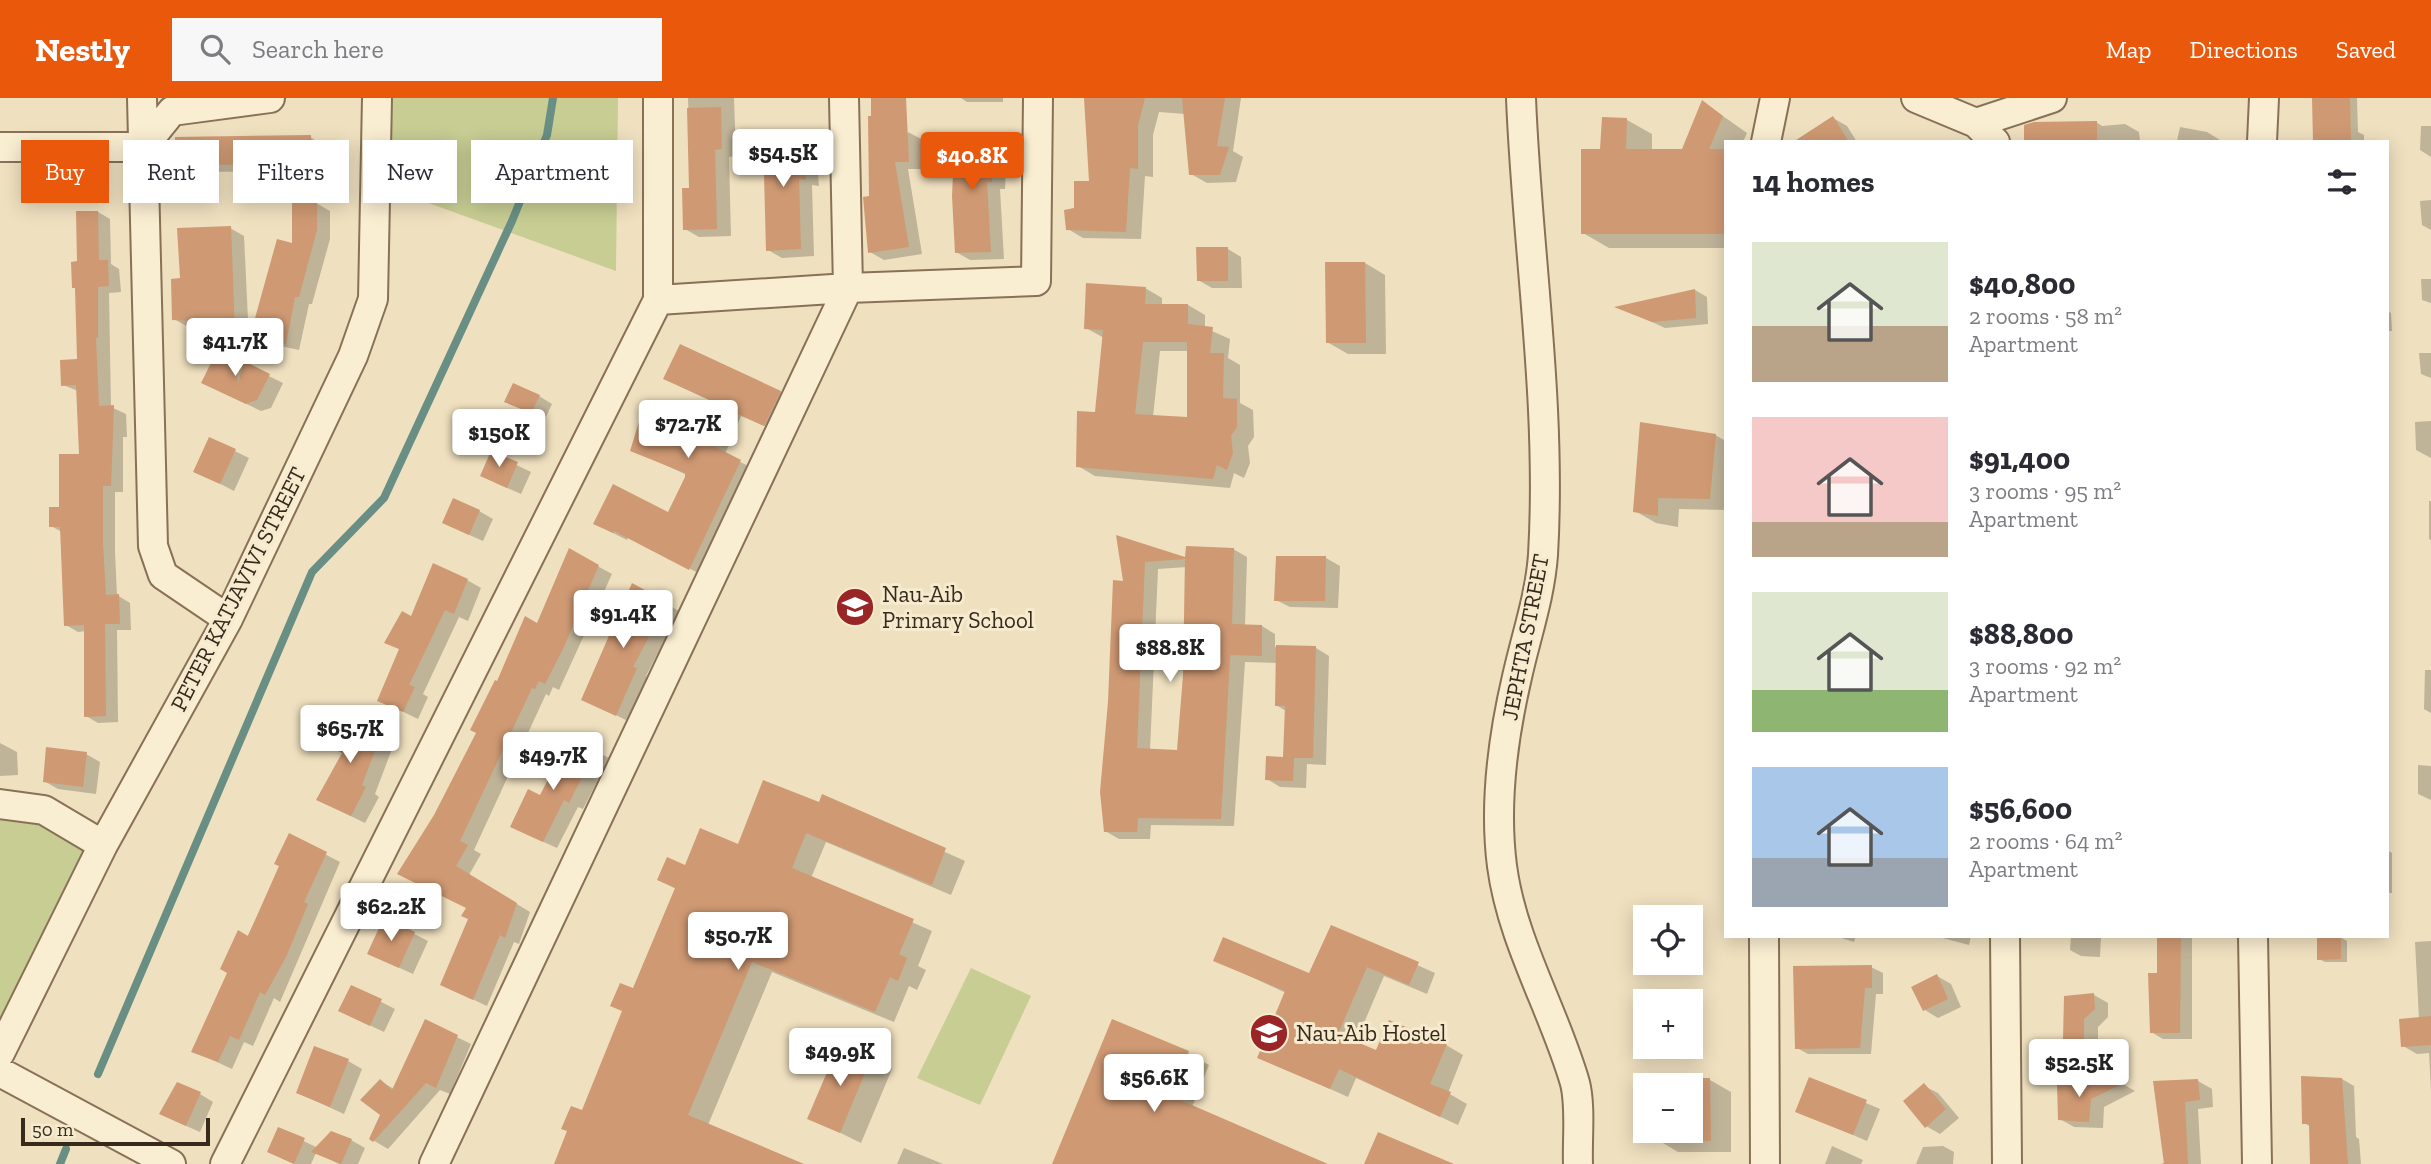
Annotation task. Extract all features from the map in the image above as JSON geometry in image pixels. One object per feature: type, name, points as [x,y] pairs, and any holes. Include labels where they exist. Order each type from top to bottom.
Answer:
[{"type":"street","points":[[142,98],[143,140]]},
{"type":"street","points":[[149,140],[172,111],[270,98]]},
{"type":"street","name":"PETER KATJAVIVI STREET","points":[[0,1053],[103,845],[228,619],[353,356],[373,299],[377,98]]},
{"type":"street","points":[[225,1164],[658,300],[658,98]]},
{"type":"street","points":[[434,1164],[848,288],[844,98]]},
{"type":"street","points":[[658,300],[848,288],[1036,281],[1038,98]]},
{"type":"street","name":"JEPHTA STREET","points":[[1521,98],[1542,395],[1543,554],[1539,592],[1516,680],[1500,775],[1502,865],[1510,906],[1576,1085],[1578,1164]]},
{"type":"street","points":[[1766,140],[1775,98]]},
{"type":"street","points":[[1916,98],[1985,132],[2052,98]]},
{"type":"street","points":[[2263,140],[2264,98]]},
{"type":"street","points":[[0,147],[123,147]]},
{"type":"street","points":[[144,203],[153,546],[163,575],[228,619]]},
{"type":"street","points":[[0,804],[44,810],[103,845]]},
{"type":"street","points":[[1764,938],[1765,1164]]},
{"type":"street","points":[[2005,938],[2007,1164]]},
{"type":"street","points":[[2253,938],[2256,1164]]},
{"type":"street","points":[[0,1072],[171,1164]]},
{"type":"green space","points":[[377,98],[618,98],[618,140],[471,140],[471,203],[617,203],[616,271],[428,203],[457,203],[457,140],[377,140]]},
{"type":"green space","points":[[0,804],[103,845],[0,1053]]},
{"type":"green space","points":[[971,968],[1031,996],[980,1105],[917,1078]]},
{"type":"building","points":[[871,98],[906,98],[909,162],[895,162],[909,247],[868,253],[863,197],[869,196],[868,116],[871,116]]},
{"type":"building","points":[[1084,98],[1145,98],[1138,125],[1138,169],[1130,168],[1126,232],[1066,230],[1064,210],[1074,208],[1074,181],[1089,181]]},
{"type":"building","points":[[1182,98],[1225,98],[1217,146],[1229,147],[1220,175],[1189,175]]},
{"type":"building","points":[[2312,98],[2350,98],[2351,140],[2313,140]]},
{"type":"building","points":[[1702,100],[1723,116],[1709,149],[1724,149],[1724,234],[1581,234],[1581,149],[1600,149],[1602,117],[1627,118],[1626,149],[1682,149]]},
{"type":"building","points":[[721,107],[722,149],[715,150],[717,229],[683,230],[682,188],[689,188],[687,108]]},
{"type":"building","points":[[1833,116],[1848,140],[1796,140]]},
{"type":"building","points":[[2097,121],[2097,140],[2024,140],[2024,125],[2034,122]]},
{"type":"building","points":[[802,130],[806,180],[799,179],[801,249],[766,251],[764,174],[760,174],[763,135]]},
{"type":"building","points":[[955,132],[993,134],[992,182],[987,182],[991,252],[955,253],[952,196]]},
{"type":"building","points":[[311,135],[311,140],[233,140],[233,165],[219,165],[219,140],[175,140],[175,137]]},
{"type":"building","points":[[292,203],[317,203],[317,230],[299,297],[295,297],[286,344],[250,336],[277,239],[292,243]]},
{"type":"building","points":[[76,211],[98,211],[99,260],[108,260],[109,286],[98,287],[96,338],[99,406],[114,405],[111,486],[103,486],[103,544],[106,595],[119,594],[120,624],[105,624],[106,716],[84,717],[84,625],[64,626],[60,527],[49,527],[49,507],[59,507],[59,454],[79,454],[76,385],[61,386],[60,360],[77,359],[75,288],[72,288],[71,262],[77,261]]},
{"type":"building","points":[[231,226],[235,333],[216,329],[216,322],[172,320],[171,279],[180,278],[177,228]]},
{"type":"building","points":[[1196,247],[1228,247],[1228,281],[1197,281]]},
{"type":"building","points":[[1325,262],[1365,262],[1366,343],[1326,343]]},
{"type":"building","points":[[1086,283],[1146,287],[1145,304],[1188,304],[1188,324],[1213,327],[1210,353],[1224,353],[1223,398],[1237,399],[1237,427],[1231,436],[1233,453],[1227,470],[1217,465],[1213,479],[1076,467],[1077,411],[1095,412],[1103,330],[1084,329]],"holes":[[[1143,342],[1187,342],[1187,417],[1135,414]]]},
{"type":"building","points":[[1695,289],[1696,318],[1652,322],[1614,307]]},
{"type":"building","points":[[680,344],[781,391],[764,426],[727,409],[712,445],[741,460],[689,570],[614,531],[613,533],[593,524],[613,484],[668,512],[685,477],[685,473],[630,451],[641,415],[694,436],[710,400],[663,379]]},
{"type":"building","points":[[218,349],[236,358],[238,384],[244,361],[270,374],[257,400],[246,404],[201,383]]},
{"type":"building","points":[[513,383],[540,395],[531,413],[504,402]]},
{"type":"building","points":[[1640,422],[1716,434],[1710,499],[1658,498],[1658,516],[1633,512]]},
{"type":"building","points":[[209,437],[236,449],[220,484],[193,472]]},
{"type":"building","points":[[491,451],[518,462],[507,488],[480,476]]},
{"type":"building","points":[[453,498],[480,510],[469,535],[442,523]]},
{"type":"building","points":[[1116,535],[1185,557],[1186,546],[1234,548],[1232,624],[1262,625],[1262,656],[1231,655],[1230,658],[1221,819],[1138,818],[1137,832],[1104,832],[1100,792],[1108,702],[1113,580],[1123,581]],"holes":[[[1185,559],[1183,675],[1177,750],[1137,748],[1145,562]]]},
{"type":"building","points":[[569,548],[599,565],[563,649],[545,684],[539,681],[535,689],[532,688],[460,841],[468,845],[456,866],[517,903],[505,938],[500,935],[473,1000],[440,985],[468,919],[461,916],[466,908],[397,874],[434,815],[476,733],[470,730],[495,680],[497,681],[525,616],[537,623]]},
{"type":"building","points":[[1276,556],[1326,556],[1325,601],[1274,601]]},
{"type":"building","points":[[433,563],[468,579],[454,614],[445,610],[409,685],[415,687],[403,712],[377,701],[399,649],[384,643],[402,611],[411,616]]},
{"type":"building","points":[[632,583],[667,602],[633,667],[637,668],[616,716],[581,700]]},
{"type":"building","points":[[1276,645],[1316,646],[1313,758],[1294,758],[1293,781],[1265,780],[1266,756],[1283,757],[1285,706],[1275,706]]},
{"type":"building","points":[[346,712],[382,732],[362,785],[366,787],[351,816],[316,800],[342,753],[332,748]]},
{"type":"building","points":[[568,741],[596,749],[569,803],[564,800],[543,842],[510,827],[528,789],[540,795]]},
{"type":"building","points":[[46,747],[87,752],[83,787],[43,782]]},
{"type":"building","points":[[763,780],[819,802],[822,794],[946,848],[932,885],[806,833],[792,868],[914,919],[899,954],[907,958],[898,981],[890,977],[875,1012],[752,962],[688,1115],[804,1164],[554,1164],[567,1131],[561,1129],[571,1106],[582,1110],[622,1011],[610,1006],[620,983],[633,988],[675,888],[657,880],[667,857],[685,865],[700,828],[738,844]]},
{"type":"building","points":[[289,833],[327,852],[304,902],[308,904],[286,957],[265,995],[260,992],[239,1040],[230,1036],[218,1062],[191,1052],[227,973],[220,969],[238,930],[248,936],[279,866],[274,864]]},
{"type":"building","points":[[384,917],[415,932],[399,968],[367,954]]},
{"type":"building","points":[[1331,925],[1419,962],[1409,985],[1367,967],[1338,1034],[1376,1050],[1389,1020],[1447,1044],[1430,1084],[1451,1092],[1440,1117],[1339,1069],[1330,1089],[1257,1058],[1285,991],[1213,961],[1223,937],[1309,973]]},
{"type":"building","points":[[2157,938],[2181,938],[2180,1033],[2150,1033],[2148,973],[2157,973]]},
{"type":"building","points":[[2317,938],[2341,938],[2341,959],[2317,960]]},
{"type":"building","points":[[1872,965],[1872,988],[1865,988],[1860,1048],[1795,1049],[1793,966]]},
{"type":"building","points":[[1937,974],[1948,999],[1923,1011],[1911,987]]},
{"type":"building","points":[[351,985],[382,999],[370,1026],[338,1011]]},
{"type":"building","points":[[2094,993],[2095,1009],[2084,1019],[2084,1039],[2063,1040],[2064,996]]},
{"type":"building","points":[[2431,1016],[2431,1045],[2401,1047],[2399,1019]]},
{"type":"building","points":[[425,1019],[458,1035],[436,1088],[426,1083],[373,1142],[369,1139],[380,1115],[360,1100],[380,1079],[392,1090]]},
{"type":"building","points":[[1112,1019],[1189,1051],[1171,1096],[1328,1164],[1052,1164]]},
{"type":"building","points":[[840,1042],[872,1056],[840,1133],[807,1119]]},
{"type":"building","points":[[314,1046],[349,1059],[330,1107],[296,1093]]},
{"type":"building","points":[[2301,1076],[2342,1078],[2348,1164],[2310,1164],[2309,1124],[2302,1124]]},
{"type":"building","points":[[1809,1077],[1867,1100],[1853,1135],[1795,1112]]},
{"type":"building","points":[[1703,1078],[1710,1078],[1711,1141],[1703,1141]]},
{"type":"building","points":[[2198,1079],[2200,1100],[2185,1102],[2188,1164],[2164,1164],[2153,1081]]},
{"type":"building","points":[[177,1082],[201,1092],[186,1126],[159,1114]]},
{"type":"building","points":[[2057,1082],[2124,1083],[2091,1099],[2089,1122],[2058,1120]]},
{"type":"building","points":[[1924,1083],[1946,1109],[1925,1128],[1903,1101]]},
{"type":"building","points":[[278,1127],[305,1138],[294,1164],[267,1152]]},
{"type":"building","points":[[331,1131],[352,1139],[341,1164],[311,1152]]},
{"type":"building","points":[[1378,1132],[1454,1164],[1364,1164]]},
{"type":"waterway","points":[[98,1074],[312,572],[384,498],[512,221],[547,135],[553,98]]},
{"type":"waterway","points":[[60,1164],[66,1149]]},
{"type":"place","name":"Nau-Aib Primary School","points":[[855,607]]},
{"type":"place","name":"Nau-Aib Hostel","points":[[1269,1033]]}]
